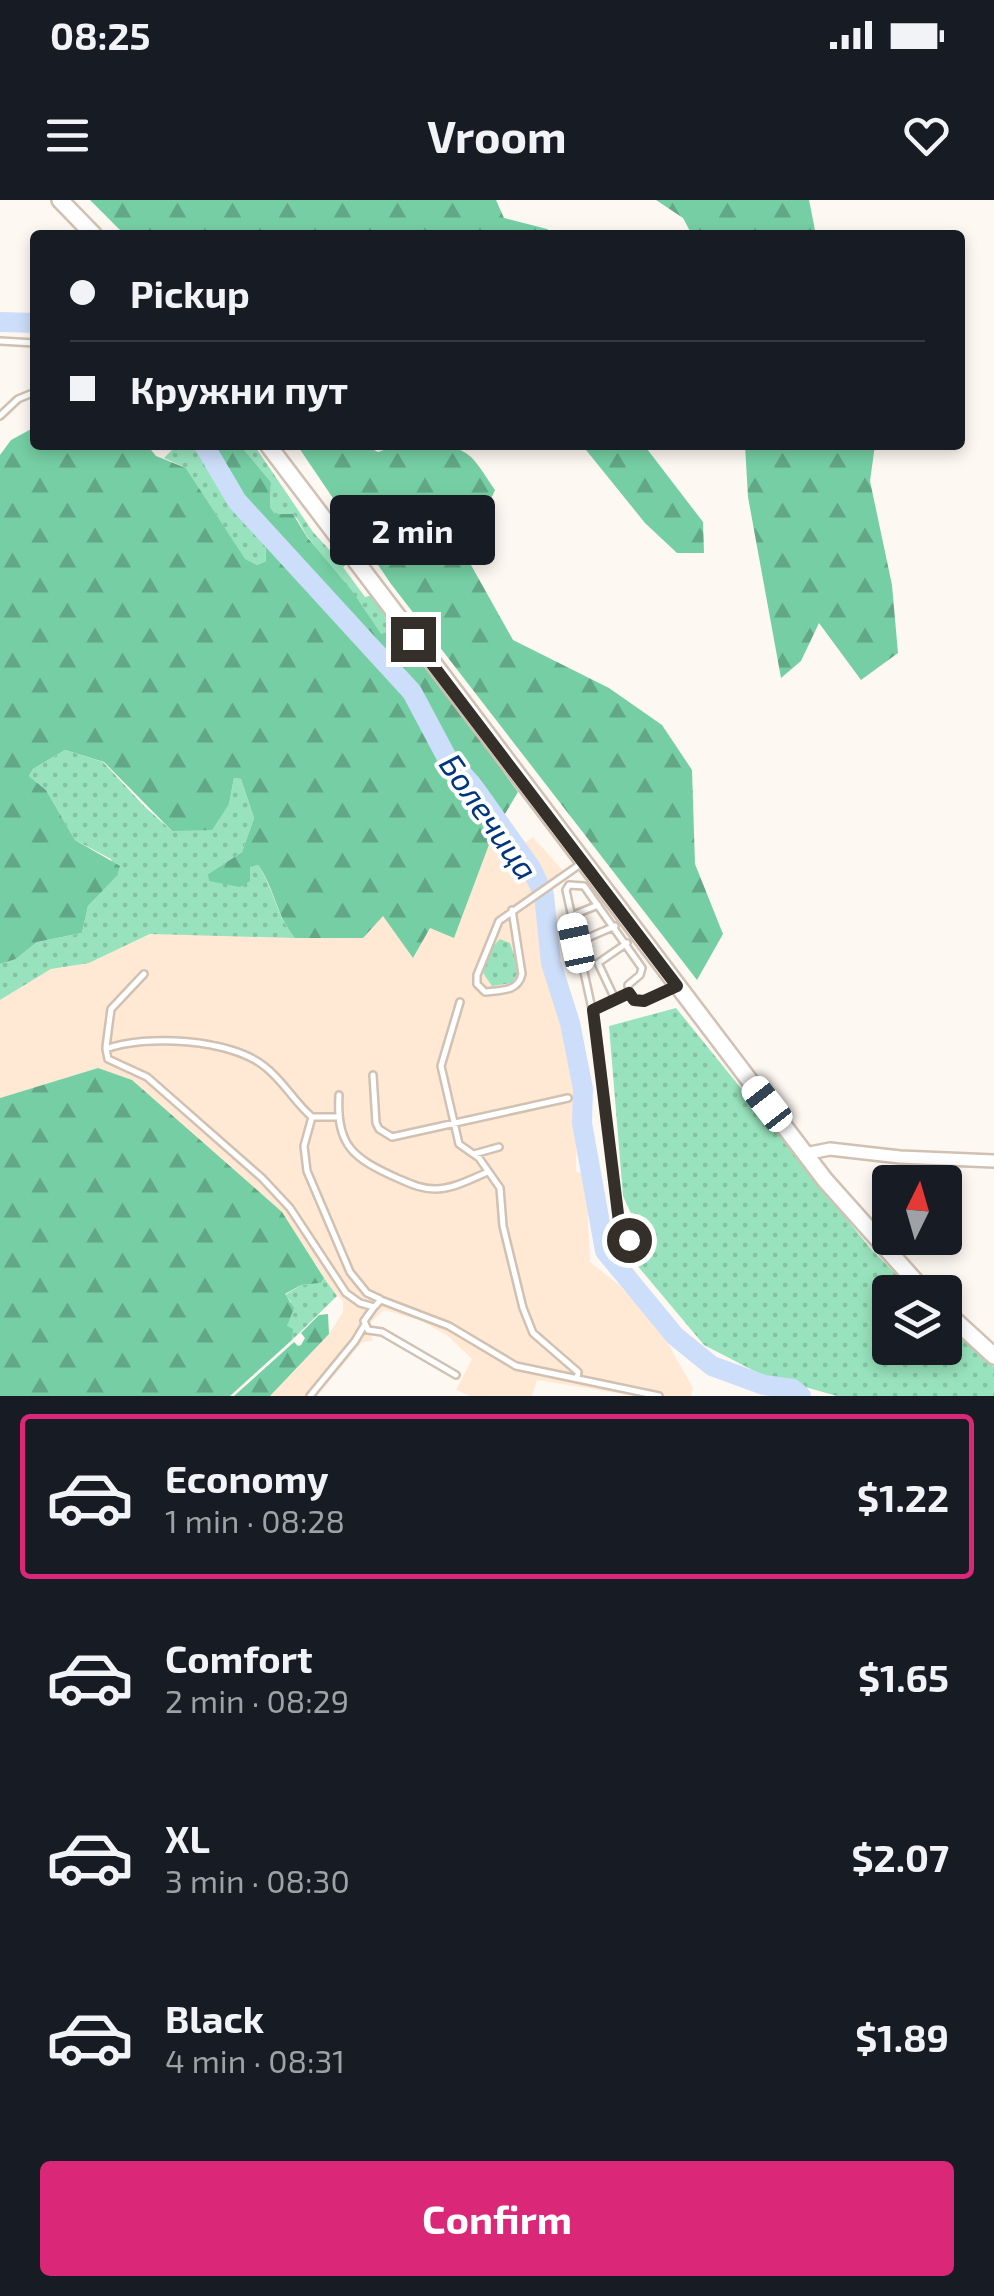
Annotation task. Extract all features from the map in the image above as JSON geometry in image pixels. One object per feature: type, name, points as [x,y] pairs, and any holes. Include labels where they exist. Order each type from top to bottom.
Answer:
[{"type":"main road","points":[[60,200],[89,230]]},
{"type":"main road","points":[[272,450],[805,1154],[867,1231],[909,1275]]},
{"type":"main road","points":[[962,1327],[994,1356]]},
{"type":"street","points":[[805,1154],[824,1148],[994,1161]]},
{"type":"lane","points":[[0,341],[30,343]]},
{"type":"lane","points":[[0,416],[18,399],[30,394]]},
{"type":"lane","points":[[512,910],[520,982],[514,988],[486,992],[480,989],[477,975],[493,932],[512,910],[583,862]]},
{"type":"lane","points":[[629,1240],[619,1222],[593,1010],[566,890],[570,885],[580,883],[642,968],[640,976],[628,985],[634,1000],[644,1001],[677,986]]},
{"type":"lane","points":[[571,916],[598,905]]},
{"type":"lane","points":[[576,943],[615,926]]},
{"type":"lane","points":[[616,999],[598,963],[627,943]]},
{"type":"lane","points":[[144,974],[111,1009],[108,1059],[147,1077],[262,1178],[290,1208],[346,1293],[374,1307]]},
{"type":"lane","points":[[593,1010],[629,993]]},
{"type":"lane","points":[[460,1002],[441,1066],[458,1144],[474,1154],[500,1188],[503,1226],[522,1308],[533,1333],[578,1372],[577,1379]]},
{"type":"lane","points":[[106,1049],[138,1040],[228,1048],[244,1053],[268,1069],[312,1117],[338,1117]]},
{"type":"lane","points":[[373,1074],[376,1123],[384,1134],[400,1137],[568,1098]]},
{"type":"lane","points":[[339,1095],[338,1117],[348,1148],[356,1157],[419,1188],[446,1188],[488,1172]]},
{"type":"lane","points":[[312,1117],[304,1146],[308,1171],[350,1272],[368,1293],[449,1326],[516,1366],[658,1396]]},
{"type":"lane","points":[[474,1154],[499,1148]]},
{"type":"lane","points":[[310,1396],[356,1341],[374,1307],[382,1300]]},
{"type":"lane","points":[[364,1326],[382,1332],[456,1375]]},
{"type":"shaded area","points":[[493,834],[523,844],[533,837],[563,871],[545,893],[577,1100],[576,1172],[590,1174],[590,1262],[618,1284],[659,1328],[693,1388],[691,1396],[635,1396],[537,1380],[532,1396],[470,1396],[456,1390],[472,1359],[448,1336],[422,1321],[384,1310],[368,1325],[373,1341],[362,1342],[317,1396],[270,1396],[329,1334],[343,1312],[343,1301],[328,1287],[317,1265],[98,1068],[0,1098],[0,1000],[51,969],[89,963],[151,934],[362,938],[383,915],[414,957],[430,927],[454,937]]},
{"type":"green space","points":[[90,200],[496,200],[504,218],[548,230],[120,230]]},
{"type":"green space","points":[[656,200],[809,200],[815,230],[689,230],[683,218]]},
{"type":"green space","points":[[30,430],[30,450],[151,450],[156,456],[186,468],[245,559],[257,565],[266,561],[265,534],[198,450],[244,450],[271,482],[270,507],[275,514],[293,514],[381,634],[387,632],[387,621],[392,618],[518,792],[493,834],[454,938],[430,928],[413,958],[383,916],[363,938],[295,938],[258,865],[250,867],[250,881],[240,887],[209,881],[208,874],[242,852],[254,818],[241,779],[234,778],[229,804],[212,830],[172,831],[104,762],[65,750],[33,769],[29,776],[46,790],[75,840],[120,866],[117,876],[88,906],[82,933],[37,942],[16,959],[0,964],[0,455],[11,440]]},
{"type":"green space","points":[[172,450],[198,450],[265,534],[266,561],[257,565],[245,560],[186,468],[164,458]]},
{"type":"green space","points":[[244,450],[257,450],[313,532],[336,557],[342,553],[349,562],[343,567],[365,597],[373,595],[392,618],[387,632],[381,635],[375,630],[293,514],[275,514],[270,507],[271,482]]},
{"type":"green space","points":[[300,450],[460,450],[477,464],[495,490],[482,519],[457,540],[513,640],[609,688],[662,725],[692,770],[695,864],[723,934],[697,980],[391,584]]},
{"type":"green space","points":[[586,450],[648,450],[703,522],[704,553],[677,553],[645,523]]},
{"type":"green space","points":[[745,450],[874,450],[870,481],[892,585],[898,653],[861,680],[819,623],[801,661],[781,678],[748,497]]},
{"type":"green space","points":[[65,750],[103,762],[172,831],[229,804],[234,778],[241,779],[254,818],[242,852],[208,874],[258,865],[283,921],[295,938],[150,934],[89,963],[51,969],[0,1000],[0,964],[16,959],[37,942],[82,933],[88,906],[117,876],[111,859],[75,840],[46,790],[29,776],[33,769]]},
{"type":"green space","points":[[500,939],[510,943],[519,970],[512,983],[492,986],[483,973],[491,948]]},
{"type":"green space","points":[[676,1008],[872,1250],[872,1255],[877,1255],[897,1275],[872,1275],[872,1365],[962,1365],[962,1338],[994,1367],[994,1396],[837,1396],[762,1375],[704,1345],[636,1264],[647,1248],[623,1196],[609,1026]]},
{"type":"green space","points":[[98,1068],[132,1080],[282,1212],[324,1278],[321,1283],[301,1285],[285,1294],[294,1308],[287,1326],[293,1329],[292,1340],[230,1396],[0,1396],[0,1098]]},
{"type":"green space","points":[[324,1278],[337,1296],[292,1340],[287,1327],[291,1302],[285,1295],[301,1285],[321,1283]]},
{"type":"green space","points":[[328,1314],[329,1334],[270,1396],[234,1396],[294,1342],[301,1345],[305,1338],[301,1333],[319,1315]]},
{"type":"waterway","name":"Болечица","points":[[0,322],[30,323]]},
{"type":"waterway","name":"Болечица","points":[[207,450],[237,501],[412,692],[446,756],[473,786],[531,868],[544,895],[551,963],[570,1023],[583,1089],[582,1123],[605,1251],[675,1336],[712,1366],[764,1385],[793,1389],[801,1396]]},
{"type":"route","points":[[413,639],[677,986],[638,1002],[629,993],[593,1010],[619,1222],[629,1240]]}]
